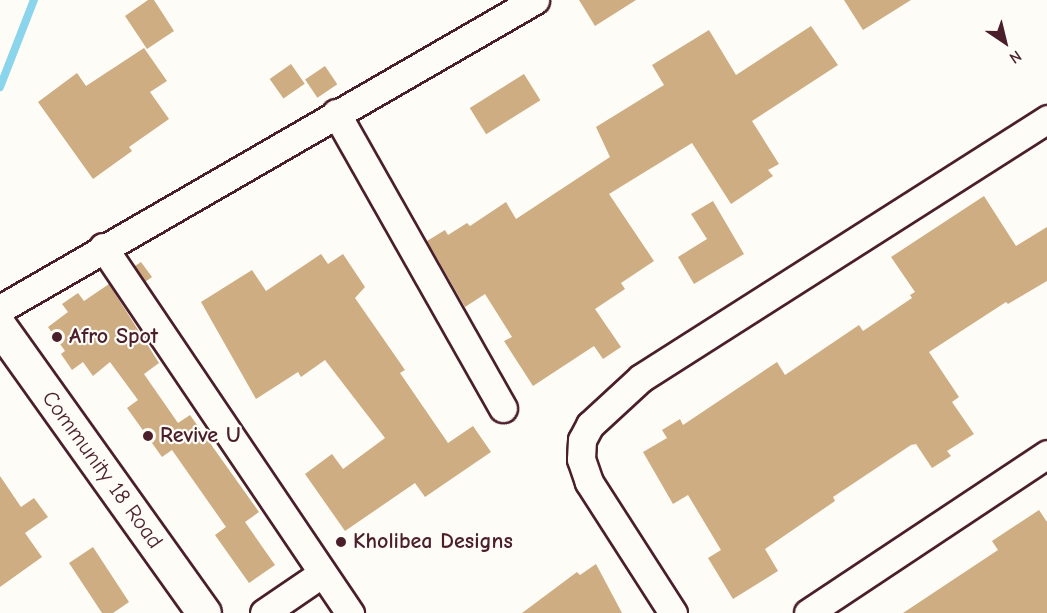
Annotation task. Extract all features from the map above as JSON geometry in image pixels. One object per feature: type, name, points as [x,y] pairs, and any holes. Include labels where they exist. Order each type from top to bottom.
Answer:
[{"type":"main road","name":"Community 18 Road","points":[[0,327],[204,613]]},
{"type":"street","points":[[0,309],[103,247],[536,0]]},
{"type":"street","points":[[336,113],[503,408]]},
{"type":"street","points":[[673,613],[589,482],[581,459],[582,441],[590,425],[641,378],[1047,119]]},
{"type":"street","points":[[103,247],[321,574],[350,613]]},
{"type":"street","points":[[808,613],[1047,454]]},
{"type":"street","points":[[264,613],[321,574]]},
{"type":"building","points":[[148,0],[154,0],[174,31],[147,49],[125,16]]},
{"type":"building","points":[[579,0],[636,0],[595,26]]},
{"type":"building","points":[[844,0],[911,0],[863,30]]},
{"type":"building","points":[[811,26],[838,65],[752,121],[779,164],[768,170],[773,176],[731,204],[692,143],[609,194],[654,261],[621,283],[625,289],[595,309],[621,347],[603,359],[594,346],[533,386],[504,341],[512,337],[485,294],[465,307],[427,241],[445,230],[448,235],[467,223],[470,226],[506,202],[516,219],[610,157],[596,127],[664,85],[652,65],[709,30],[736,75]]},
{"type":"building","points":[[144,48],[167,81],[150,92],[169,119],[129,147],[132,151],[93,179],[38,102],[77,73],[86,86]]},
{"type":"building","points":[[291,64],[305,84],[283,99],[270,79]]},
{"type":"building","points":[[325,66],[337,84],[317,98],[305,79]]},
{"type":"building","points":[[524,74],[540,100],[486,134],[470,108]]},
{"type":"building","points":[[984,196],[1016,246],[1047,227],[1047,281],[1008,304],[1006,302],[929,352],[959,397],[952,402],[974,434],[947,451],[951,456],[932,468],[916,444],[911,445],[833,497],[835,501],[765,549],[778,571],[733,599],[708,558],[721,550],[688,495],[673,504],[643,452],[667,438],[662,430],[680,419],[683,425],[777,362],[785,375],[859,325],[863,331],[912,298],[910,295],[915,292],[891,257]]},
{"type":"building","points":[[713,201],[744,254],[694,284],[678,257],[707,239],[691,214]]},
{"type":"building","points":[[321,254],[328,264],[343,254],[365,287],[355,298],[405,370],[400,373],[448,443],[473,426],[491,452],[425,497],[415,483],[345,531],[305,474],[332,454],[343,469],[385,438],[325,360],[301,377],[298,372],[256,399],[201,302],[252,270],[266,291]]},
{"type":"building","points":[[141,262],[152,277],[145,282],[135,266]]},
{"type":"building","points":[[109,284],[159,363],[144,374],[178,423],[190,415],[259,512],[245,522],[275,565],[249,583],[215,535],[226,527],[172,450],[162,457],[127,408],[138,400],[110,362],[93,376],[83,362],[72,370],[61,354],[65,351],[48,327],[68,312],[62,304],[78,293],[84,301]]},
{"type":"building","points":[[0,476],[21,507],[34,498],[48,517],[25,533],[42,557],[0,587]]},
{"type":"building","points":[[1039,510],[1047,522],[1047,613],[903,613],[998,550],[992,541]]},
{"type":"building","points":[[93,547],[129,602],[113,613],[102,613],[69,563]]},
{"type":"building","points":[[596,564],[622,613],[522,613],[577,572],[580,575]]},
{"type":"waterway","points":[[0,87],[34,0]]},
{"type":"place","name":"Afro Spot","points":[[57,337]]},
{"type":"place","name":"Revive U","points":[[148,436]]},
{"type":"place","name":"Kholibea Designs","points":[[341,542]]}]
